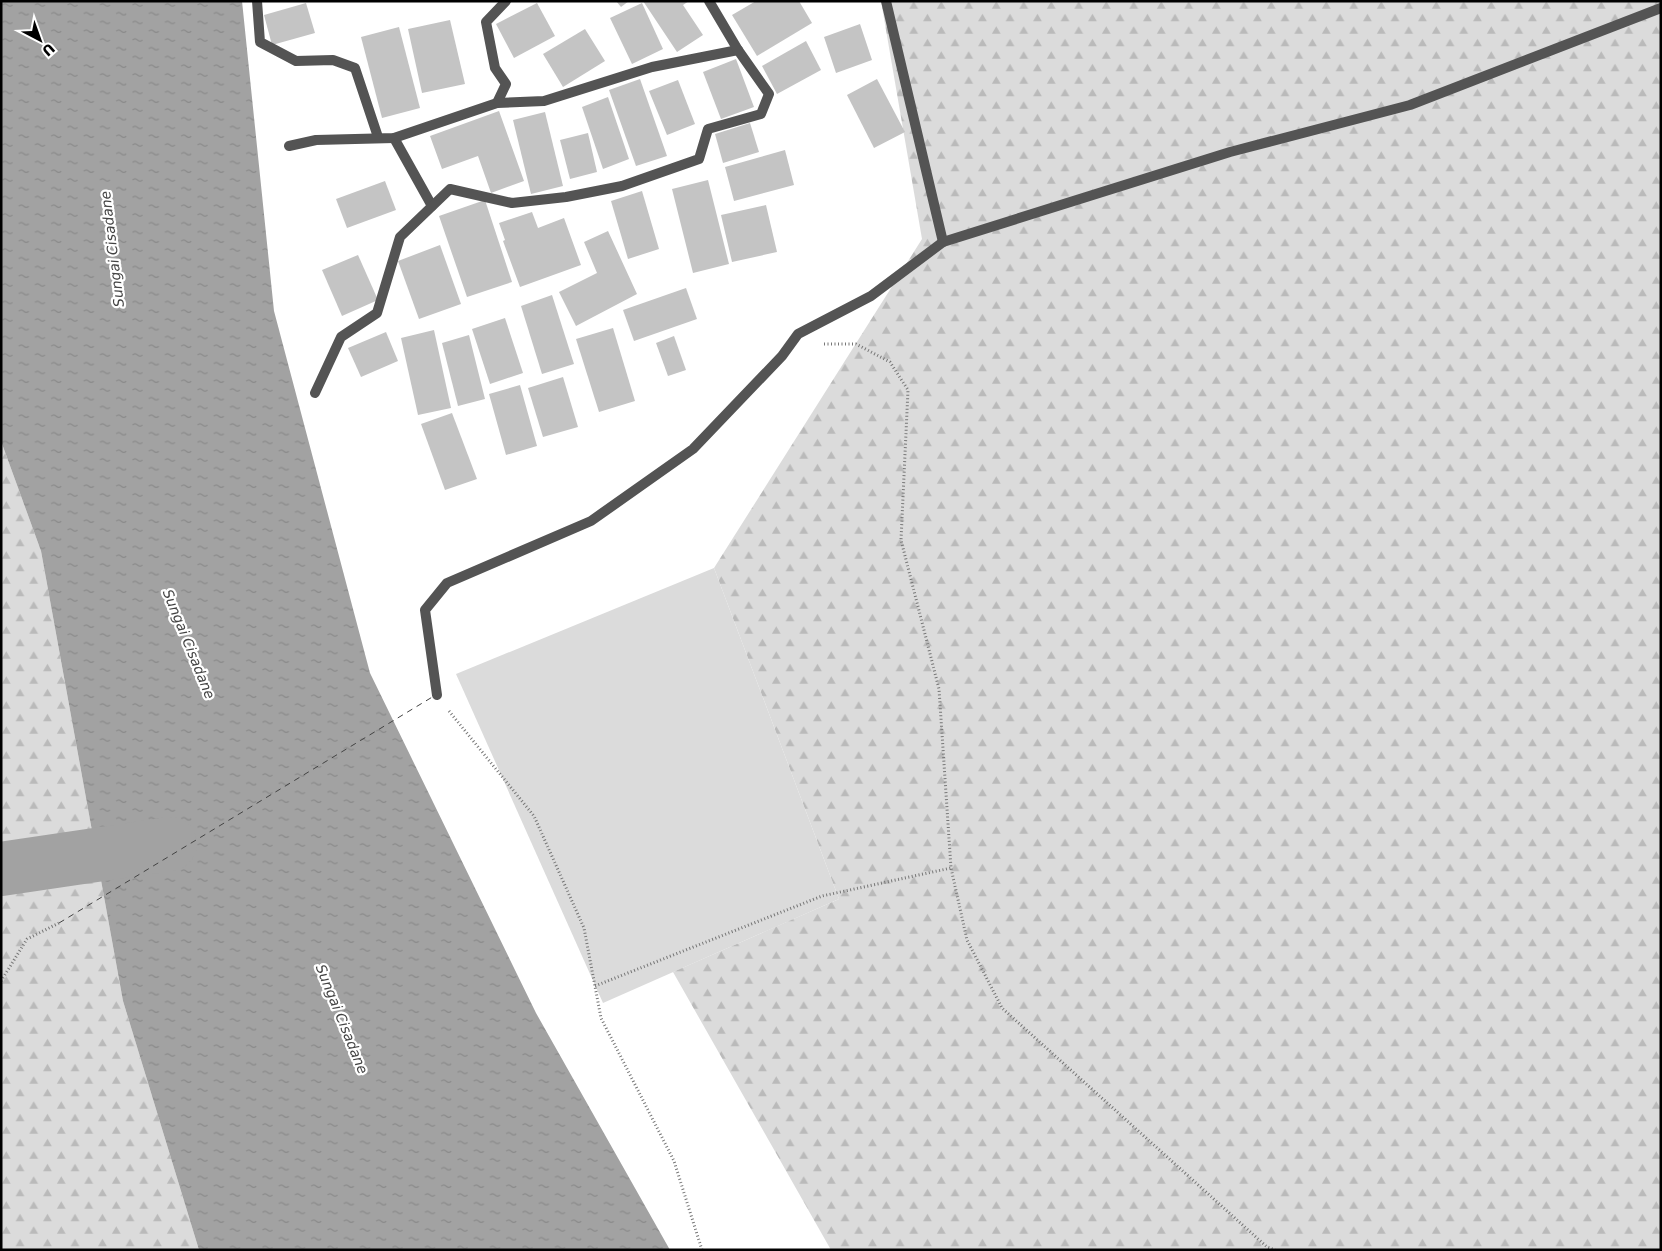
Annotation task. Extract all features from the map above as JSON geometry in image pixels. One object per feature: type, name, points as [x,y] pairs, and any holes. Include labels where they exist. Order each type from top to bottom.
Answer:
[{"type":"street","points":[[257,1],[260,42],[296,61],[333,60],[355,68],[378,137]]},
{"type":"street","points":[[497,103],[506,84],[495,68],[486,22],[506,1]]},
{"type":"street","points":[[315,393],[342,337],[377,313],[400,237],[450,189],[512,203],[566,197],[622,186],[699,159],[708,129],[761,114],[769,94],[738,50],[710,1]]},
{"type":"street","points":[[886,1],[943,242]]},
{"type":"street","points":[[437,695],[425,610],[447,583],[590,521],[693,449],[782,356],[798,334],[871,296],[943,242],[1230,152],[1410,105],[1661,8]]},
{"type":"street","points":[[290,146],[316,140],[394,138],[497,103],[544,101],[652,67],[738,50]]},
{"type":"street","points":[[394,138],[432,206]]},
{"type":"path","points":[[782,356],[824,344],[856,344],[890,362],[908,390],[901,540],[939,689],[951,868],[967,940],[1002,1008],[1267,1247],[1274,1250]]},
{"type":"path","points":[[437,695],[534,816],[584,928],[601,1018],[674,1161],[702,1250]]},
{"type":"path","points":[[595,986],[822,896],[951,868]]},
{"type":"path","points":[[1,981],[27,939],[59,923]]},
{"type":"green space","points":[[881,1],[1661,1],[1661,1250],[831,1250],[673,972],[839,899],[714,568],[922,239]]},
{"type":"green space","points":[[1,441],[41,551],[123,1001],[199,1250],[1,1250]]},
{"type":"green space","points":[[714,568],[839,899],[603,1003],[456,674]]},
{"type":"water","name":"Sungai Cisadane","points":[[1,1],[242,1],[274,311],[370,673],[536,1013],[670,1250],[199,1250],[123,1001],[41,551],[1,441]]},
{"type":"building","points":[[616,1],[629,1],[621,7]]},
{"type":"building","points":[[643,1],[689,1],[683,5],[703,35],[677,52]]},
{"type":"building","points":[[756,1],[799,1],[812,23],[757,56],[732,15]]},
{"type":"building","points":[[306,3],[315,33],[272,45],[264,15]]},
{"type":"building","points":[[537,3],[555,36],[514,58],[496,24]]},
{"type":"building","points":[[642,3],[663,49],[632,64],[610,18]]},
{"type":"building","points":[[450,20],[465,84],[422,93],[408,29]]},
{"type":"building","points":[[860,24],[872,60],[836,73],[824,37]]},
{"type":"building","points":[[399,27],[420,108],[382,118],[361,37]]},
{"type":"building","points":[[585,29],[605,61],[563,87],[543,54]]},
{"type":"building","points":[[806,41],[821,70],[777,94],[762,66]]},
{"type":"building","points":[[736,59],[754,107],[721,119],[703,72]]},
{"type":"building","points":[[640,79],[667,156],[636,166],[609,90]]},
{"type":"building","points":[[877,79],[905,132],[874,148],[847,95]]},
{"type":"building","points":[[678,80],[695,124],[667,135],[649,91]]},
{"type":"building","points":[[608,97],[629,159],[603,169],[582,107]]},
{"type":"building","points":[[499,111],[524,181],[491,193],[478,156],[442,169],[430,136]]},
{"type":"building","points":[[545,112],[563,186],[531,194],[513,120]]},
{"type":"building","points":[[750,123],[759,152],[723,163],[715,134]]},
{"type":"building","points":[[588,133],[597,172],[570,179],[560,140]]},
{"type":"building","points":[[785,150],[794,185],[734,201],[725,167]]},
{"type":"building","points":[[708,180],[729,264],[693,273],[672,189]]},
{"type":"building","points":[[385,181],[396,210],[347,228],[336,199]]},
{"type":"building","points":[[642,191],[659,249],[628,259],[611,201]]},
{"type":"building","points":[[485,200],[512,282],[467,297],[439,216]]},
{"type":"building","points":[[766,205],[777,252],[732,262],[721,215]]},
{"type":"building","points":[[532,212],[538,228],[564,218],[581,265],[520,287],[503,241],[505,240],[499,223]]},
{"type":"building","points":[[608,231],[637,294],[576,326],[559,292],[597,273],[584,242]]},
{"type":"building","points":[[440,245],[461,304],[419,319],[398,261]]},
{"type":"building","points":[[358,255],[378,300],[342,316],[322,270]]},
{"type":"building","points":[[686,288],[697,319],[634,341],[623,310]]},
{"type":"building","points":[[552,295],[574,364],[542,374],[521,306]]},
{"type":"building","points":[[505,318],[523,373],[490,384],[472,329]]},
{"type":"building","points":[[613,328],[635,401],[599,412],[576,339]]},
{"type":"building","points":[[434,330],[451,408],[418,415],[401,338]]},
{"type":"building","points":[[386,332],[398,361],[361,377],[348,348]]},
{"type":"building","points":[[469,335],[485,399],[458,406],[442,343]]},
{"type":"building","points":[[674,336],[686,370],[668,376],[656,343]]},
{"type":"building","points":[[563,377],[578,427],[543,437],[528,388]]},
{"type":"building","points":[[520,385],[537,446],[506,455],[489,394]]},
{"type":"building","points":[[452,413],[477,479],[445,490],[421,424]]},
{"type":"waterway","points":[[1,869],[170,844]]},
{"type":"ferry route","points":[[59,923],[434,696]]}]
